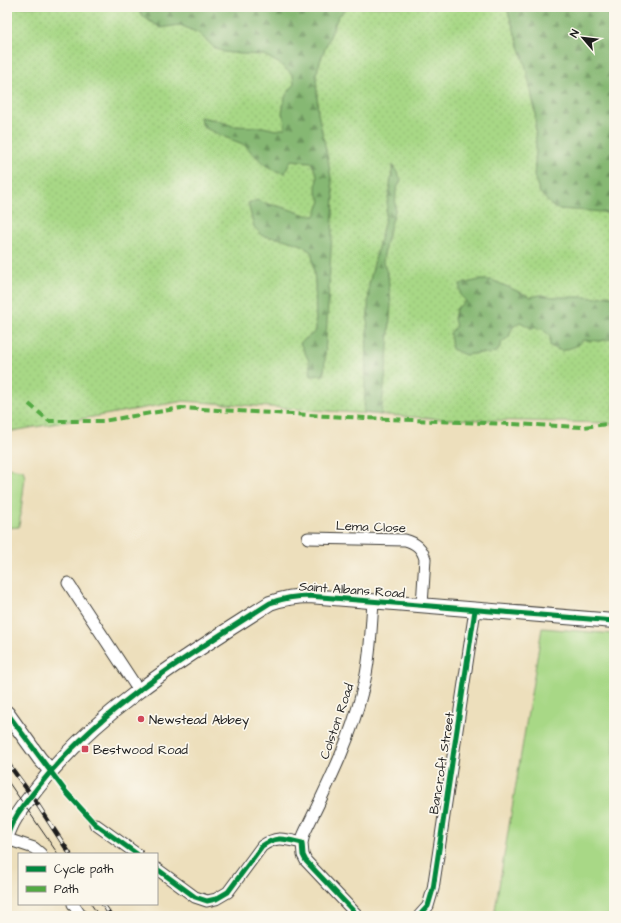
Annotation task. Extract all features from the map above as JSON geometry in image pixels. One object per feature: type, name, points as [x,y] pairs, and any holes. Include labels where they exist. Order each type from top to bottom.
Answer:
[{"type":"street","name":"Lema Close","points":[[308,538],[405,540],[412,542],[423,552],[425,559],[422,605]]},
{"type":"street","points":[[68,583],[138,691]]},
{"type":"street","name":"Saint Albans Road","points":[[7,835],[18,811],[51,771],[107,716],[138,691],[207,644],[270,603],[282,598],[309,596],[614,621]]},
{"type":"street","name":"Colston Road","points":[[302,843],[304,834],[348,740],[362,692],[369,658],[373,601]]},
{"type":"street","name":"Bancroft Street","points":[[419,916],[428,906],[433,889],[475,610]]},
{"type":"street","points":[[7,713],[40,759],[51,771]]},
{"type":"street","points":[[95,824],[136,853]]},
{"type":"street","points":[[158,870],[195,897],[207,901],[216,899],[228,892],[262,846],[277,838],[287,839],[302,843],[302,855],[306,861],[358,916]]},
{"type":"street","points":[[7,839],[34,848],[40,853]]},
{"type":"street","points":[[74,905],[81,916]]},
{"type":"green space","points":[[7,7],[614,7],[614,425],[607,423],[442,419],[184,401],[7,432]]},
{"type":"green space","points":[[137,7],[347,7],[338,17],[316,74],[318,113],[328,159],[334,197],[324,375],[311,376],[309,361],[300,343],[316,331],[315,282],[312,253],[302,245],[283,239],[263,236],[254,227],[248,203],[258,200],[315,216],[321,201],[316,192],[317,175],[311,162],[291,160],[285,173],[276,171],[265,165],[243,144],[203,127],[200,117],[216,120],[233,126],[263,127],[276,130],[285,128],[282,113],[285,97],[294,84],[293,75],[280,64],[264,55],[224,52],[215,48],[198,33],[180,25],[161,28],[142,16]]},
{"type":"green space","points":[[508,7],[614,7],[614,215],[603,212],[554,208],[540,193],[534,176],[536,151],[535,110],[525,64],[508,12]]},
{"type":"green space","points":[[393,165],[401,180],[396,191],[395,211],[386,242],[383,262],[388,275],[391,304],[381,415],[364,413],[369,284],[385,219]]},
{"type":"green space","points":[[480,280],[492,280],[531,297],[540,295],[554,297],[594,298],[609,295],[614,298],[614,338],[600,341],[583,340],[576,346],[562,351],[550,346],[550,336],[542,329],[531,328],[520,322],[512,328],[509,337],[502,342],[498,351],[490,354],[481,353],[465,355],[452,349],[450,333],[456,326],[454,319],[456,309],[466,301],[460,295],[460,284]]},
{"type":"green space","points":[[7,468],[23,470],[25,477],[19,527],[7,528]]},
{"type":"green space","points":[[542,628],[614,634],[614,916],[494,916]]},
{"type":"tram line","points":[[7,780],[57,853]]},
{"type":"tram line","points":[[92,905],[99,916]]},
{"type":"railway","points":[[7,762],[32,796],[69,853]]},
{"type":"railway","points":[[104,905],[111,916]]},
{"type":"marked path","points":[[29,404],[49,421],[103,421],[181,408],[365,418],[583,427],[614,423]]},
{"type":"cycle path","points":[[7,835],[17,815],[38,787],[62,759],[89,732],[146,685],[207,643],[270,603],[299,596],[309,596],[614,621]]},
{"type":"cycle path","points":[[419,916],[428,906],[433,889],[475,610]]},
{"type":"cycle path","points":[[7,713],[66,792],[95,824],[136,853]]},
{"type":"cycle path","points":[[158,870],[195,897],[207,901],[216,899],[228,892],[262,846],[272,840],[291,840],[302,843],[303,855],[306,861],[358,916]]},
{"type":"place","name":"Newstead Abbey","points":[[141,719]]},
{"type":"place","name":"Bestwood Road","points":[[85,749]]}]
